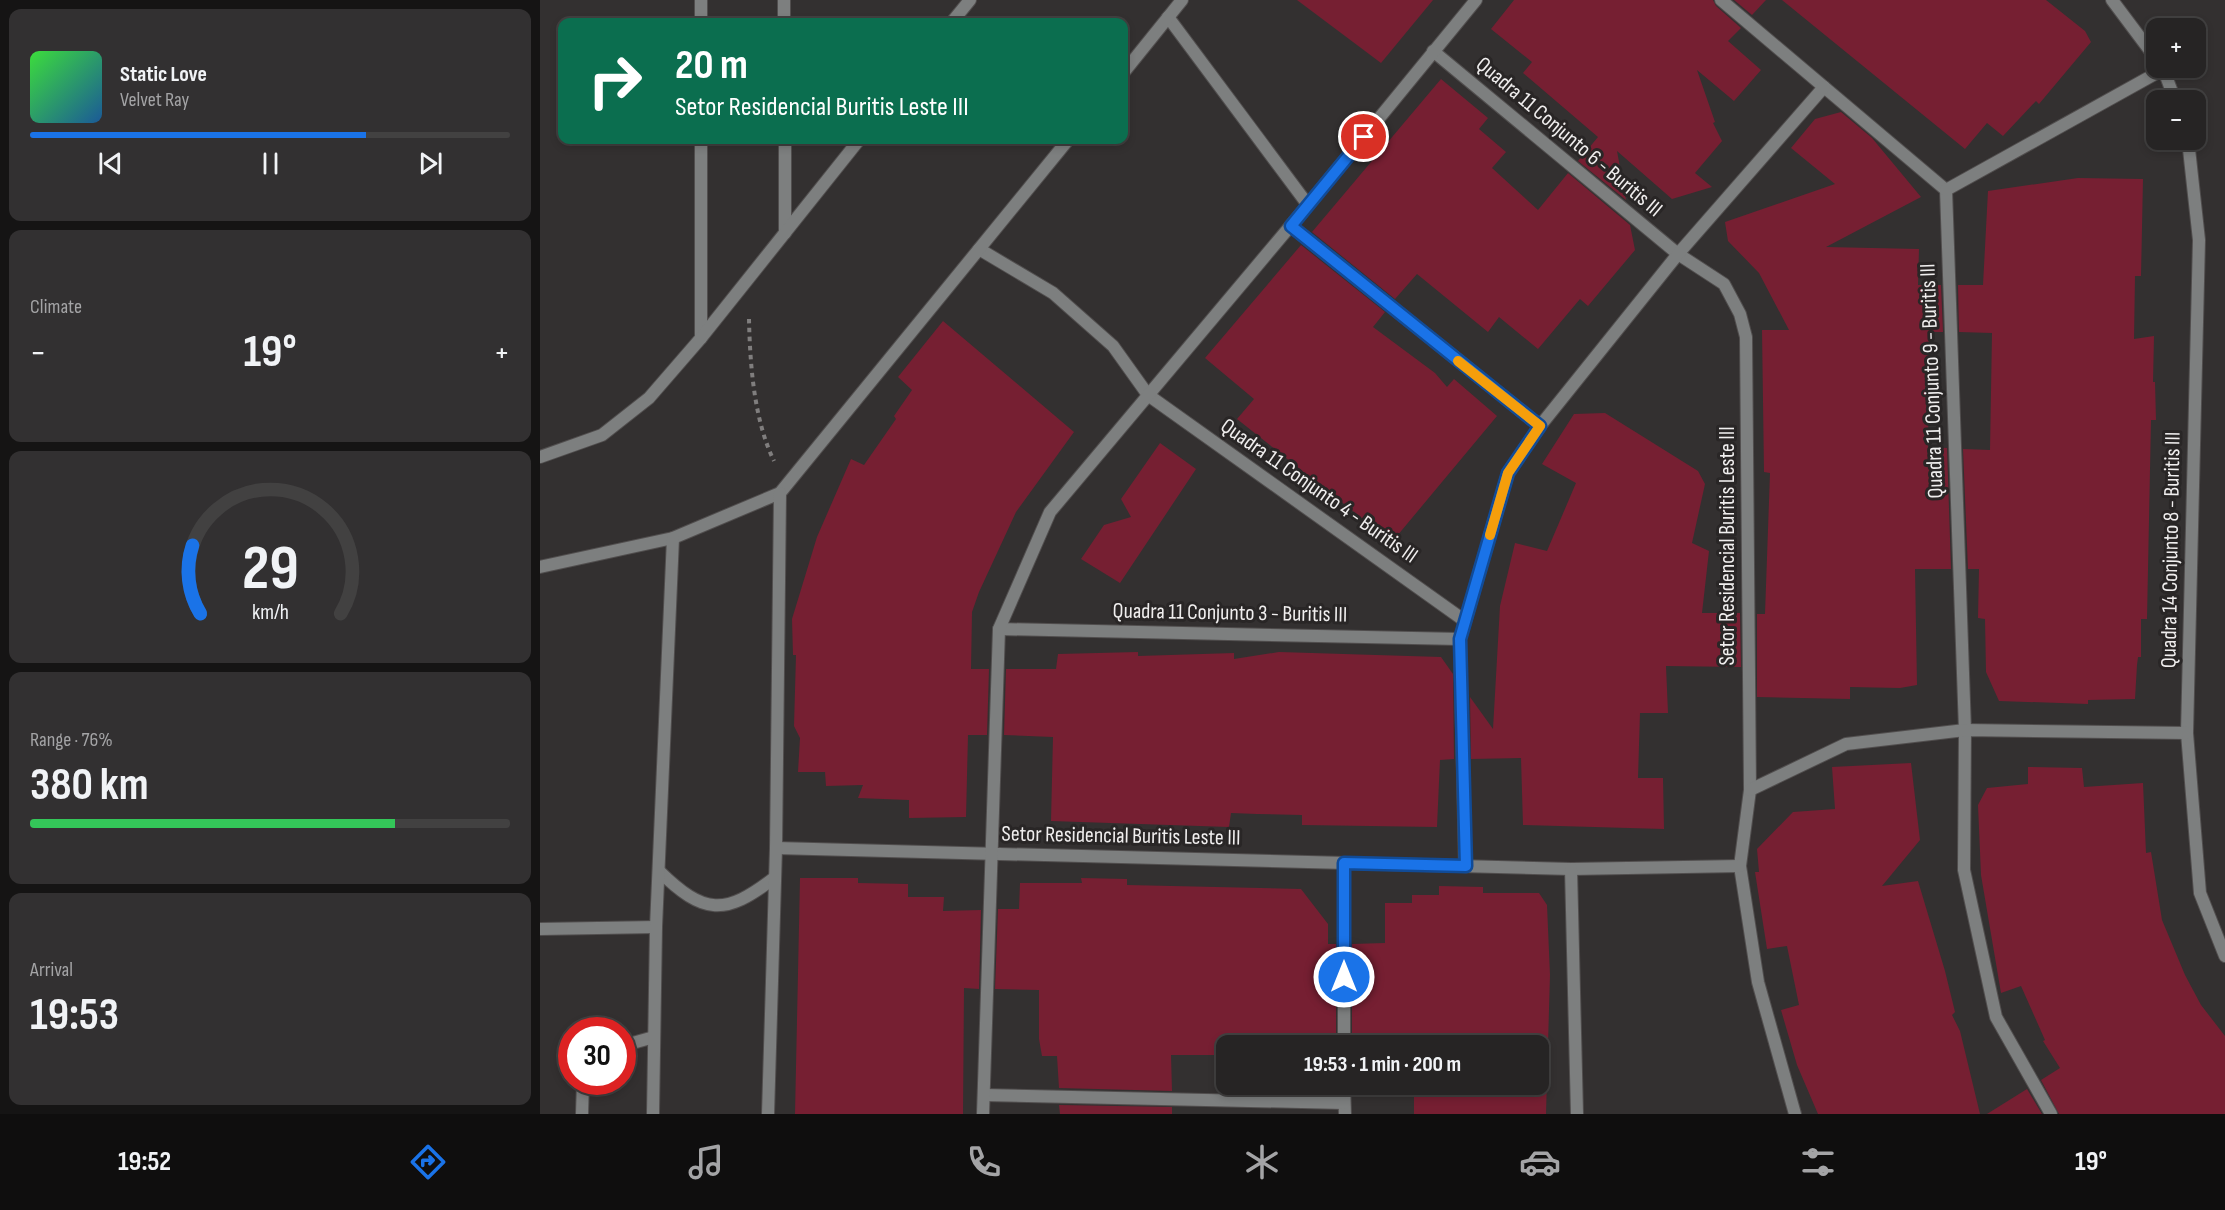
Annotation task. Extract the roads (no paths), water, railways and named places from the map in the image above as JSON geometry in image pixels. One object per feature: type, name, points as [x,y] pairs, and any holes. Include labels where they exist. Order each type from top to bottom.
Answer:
[{"type":"street","points":[[701,0],[701,18]]},
{"type":"street","points":[[784,0],[786,18]]},
{"type":"street","points":[[955,18],[970,0]]},
{"type":"street","points":[[1128,67],[1182,0]]},
{"type":"street","points":[[983,1114],[999,629],[1050,512],[1308,206],[1476,0]]},
{"type":"street","points":[[1721,0],[1946,190],[2146,74]]},
{"type":"street","points":[[2112,0],[2146,45]]},
{"type":"street","points":[[1168,17],[1308,206]]},
{"type":"street","name":"Quadra 11 Conjunto 6 - Buritis III","points":[[1433,51],[1678,254]]},
{"type":"street","points":[[1466,866],[1460,639],[1508,473],[1540,426],[1678,254],[1824,87]]},
{"type":"street","points":[[701,144],[701,338]]},
{"type":"street","points":[[784,144],[785,233]]},
{"type":"street","points":[[540,457],[602,435],[649,398],[701,338],[856,144]]},
{"type":"street","points":[[540,567],[674,538],[783,490],[1065,144]]},
{"type":"street","name":"Quadra 14 Conjunto 8 - Buritis III","points":[[2189,150],[2199,240],[2187,733],[2200,892],[2225,956]]},
{"type":"street","name":"Quadra 11 Conjunto 9 - Buritis III","points":[[1946,190],[1965,730],[1964,870],[1996,1017],[2052,1114]]},
{"type":"street","points":[[1291,226],[1540,426]]},
{"type":"street","name":"Quadra 11 Conjunto 4 - Buritis III","points":[[979,249],[1053,292],[1113,346],[1148,395],[1465,621]]},
{"type":"street","name":"Setor Residencial Buritis Leste III","points":[[1678,254],[1724,284],[1740,314],[1746,337],[1750,790],[1740,866],[1758,982],[1795,1114]]},
{"type":"street","points":[[768,1114],[783,490]]},
{"type":"street","points":[[653,1114],[656,927],[674,538]]},
{"type":"street","name":"Quadra 11 Conjunto 3 - Buritis III","points":[[999,629],[1460,639]]},
{"type":"street","points":[[1750,790],[1846,744],[1965,730],[2187,733]]},
{"type":"street","name":"Setor Residencial Buritis Leste III","points":[[776,848],[1571,868],[1740,866]]},
{"type":"street","points":[[1344,863],[1344,1035]]},
{"type":"street","points":[[1571,868],[1578,1114]]},
{"type":"street","points":[[659,871],[694,900],[711,905],[727,905],[749,897],[774,878]]},
{"type":"street","points":[[540,929],[656,927]]},
{"type":"street","points":[[636,1042],[654,1037]]},
{"type":"street","points":[[582,1114],[583,1095]]},
{"type":"street","points":[[984,1095],[1345,1108]]}]
